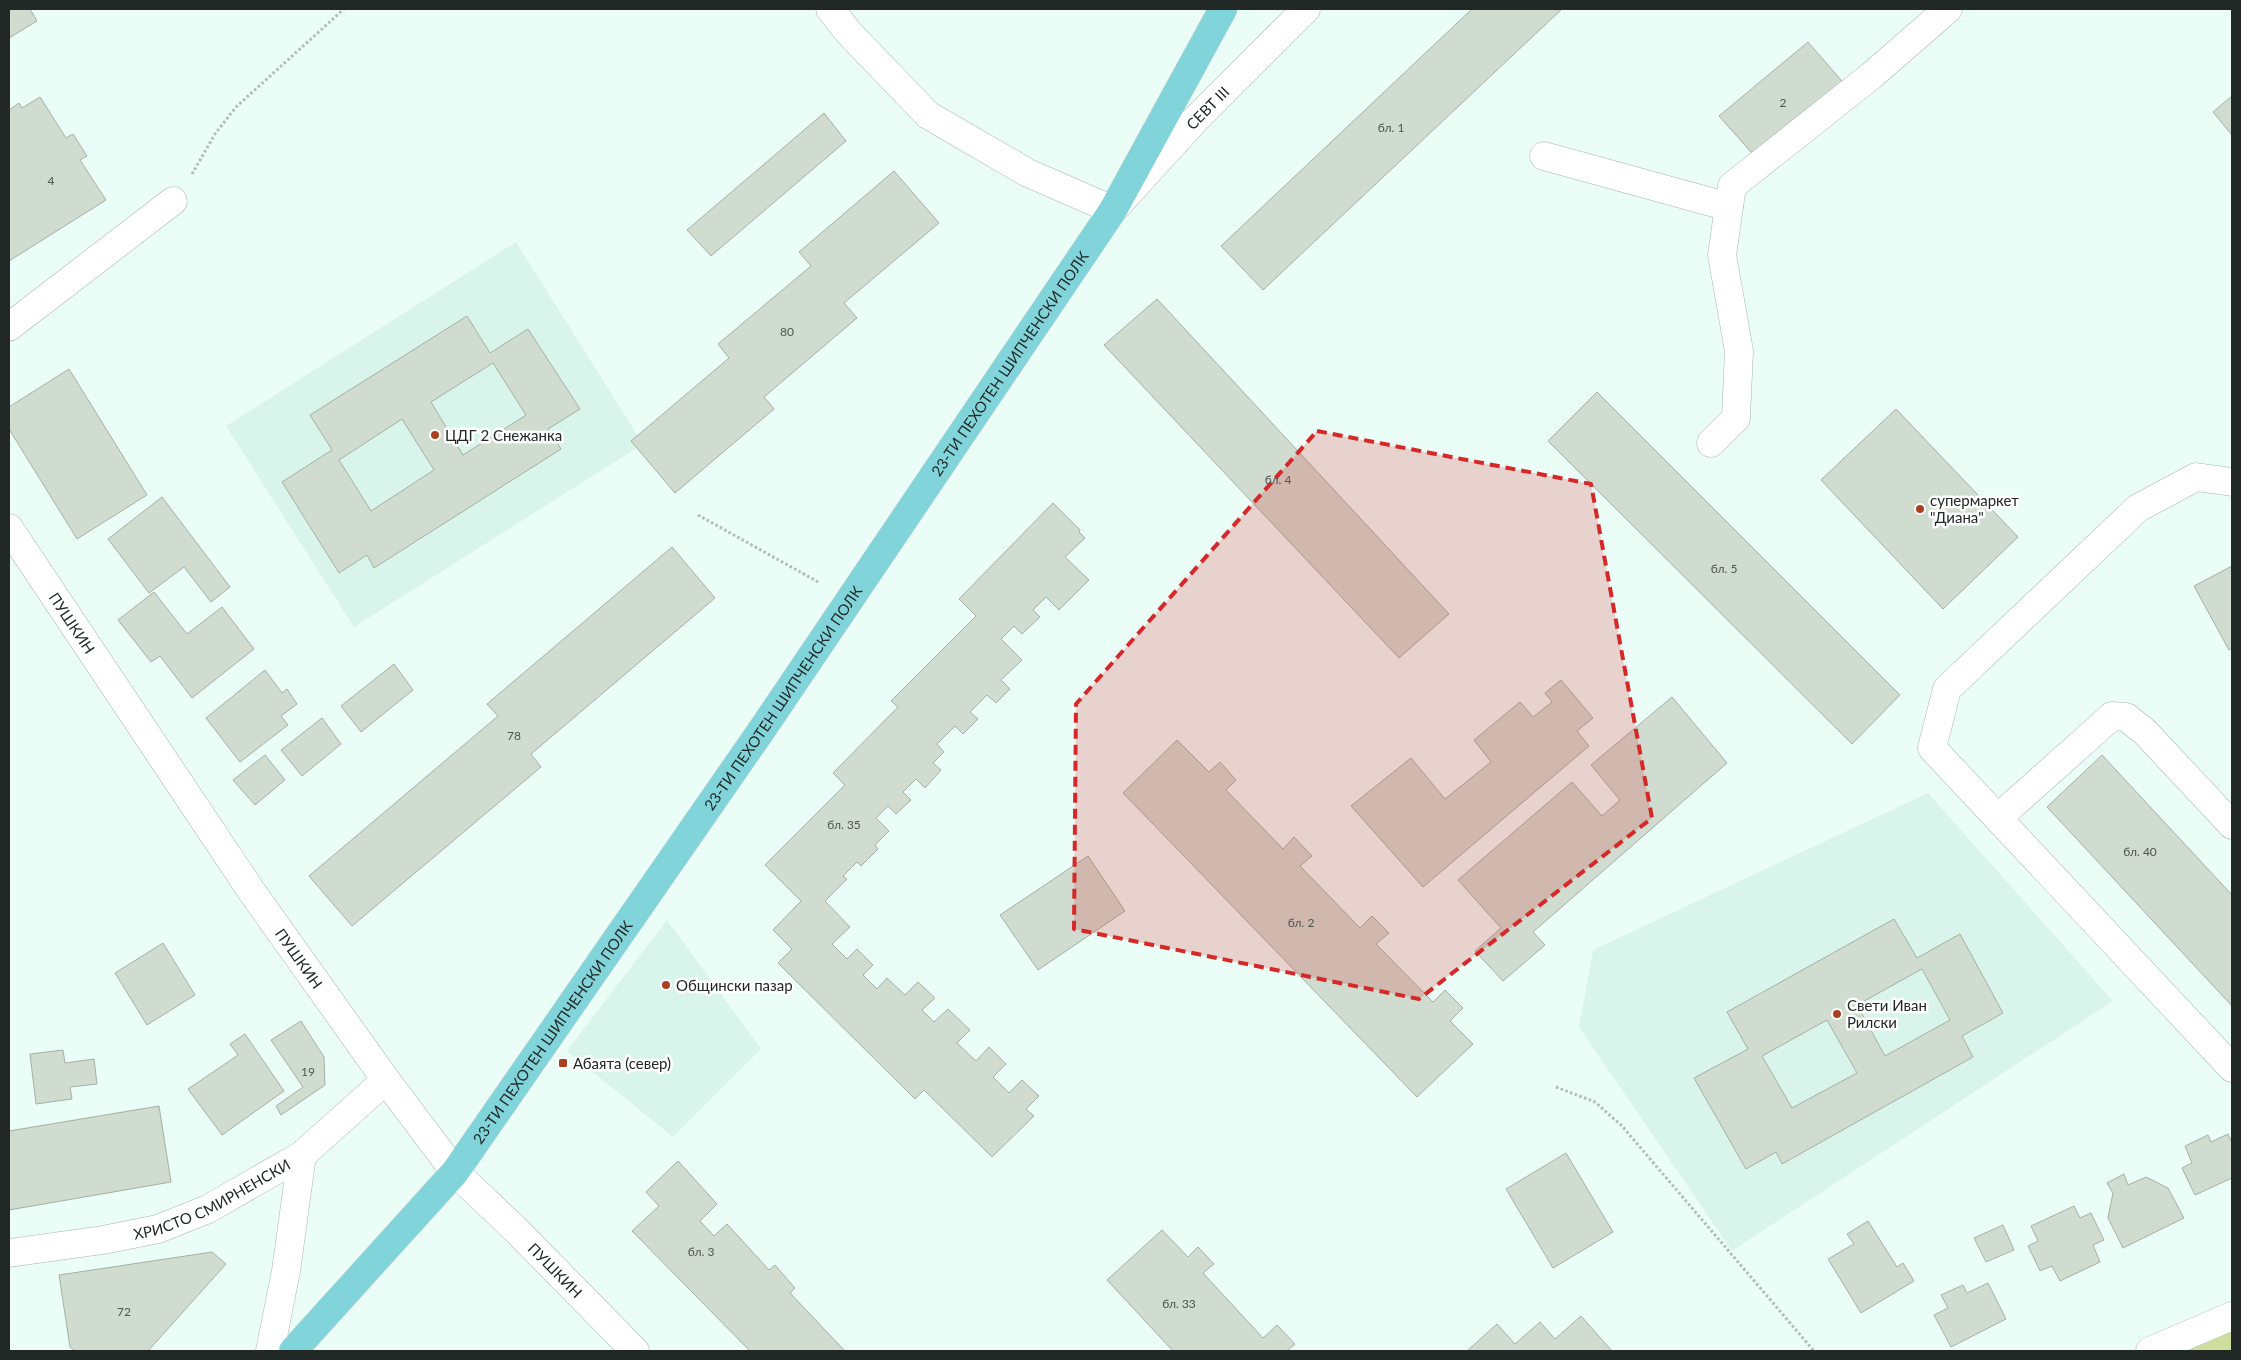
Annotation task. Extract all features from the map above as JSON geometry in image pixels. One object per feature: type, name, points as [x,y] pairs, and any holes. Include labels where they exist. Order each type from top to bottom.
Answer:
[{"type":"main road","name":"23-ТИ ПЕХОТЕН ШИПЧЕНСКИ ПОЛК","points":[[293,1351],[455,1172],[763,728],[848,599],[1112,210],[1223,9]]},
{"type":"street","points":[[830,9],[849,33],[928,115],[1028,173],[1112,210]]},
{"type":"street","name":"СЕВТ III","points":[[1112,210],[1196,119],[1306,9]]},
{"type":"street","points":[[1711,443],[1736,418],[1739,351],[1722,255],[1732,186],[1871,76],[1948,9]]},
{"type":"street","points":[[1544,156],[1729,206]]},
{"type":"street","points":[[9,328],[173,201]]},
{"type":"street","points":[[2232,482],[2196,477],[2138,508],[1947,689],[1932,748],[2232,1068]]},
{"type":"street","name":"ПУШКИН","points":[[12,541],[252,892],[386,1080],[455,1172],[515,1229],[636,1351]]},
{"type":"street","points":[[1998,818],[2112,716],[2126,717],[2145,732],[2232,825]]},
{"type":"street","name":"ХРИСТО СМИРНЕНСКИ","points":[[9,1253],[103,1240],[158,1229],[208,1209],[302,1155],[386,1080]]},
{"type":"street","points":[[270,1351],[286,1270],[302,1155]]},
{"type":"street","points":[[2150,1351],[2232,1316]]},
{"type":"path","points":[[173,201],[202,159],[215,134],[236,107],[344,9]]},
{"type":"path","points":[[698,515],[848,599]]},
{"type":"path","points":[[1556,1087],[1594,1102],[1622,1126],[1814,1351]]},
{"type":"highlighted area","points":[[1317,431],[1591,484],[1652,818],[1419,999],[1074,929],[1076,704]]},
{"type":"shaded area","name":"ЦДГ 2 Снежанка","points":[[516,242],[643,444],[354,627],[226,426]]},
{"type":"shaded area","name":"Свети Иван Рилски","points":[[1928,793],[2113,1001],[1732,1251],[1579,1027],[1593,950]]},
{"type":"shaded area","name":"Общински пазар","points":[[667,920],[761,1049],[673,1137],[567,1051]]},
{"type":"green space","points":[[2232,1316],[2232,1351],[2150,1351]]},
{"type":"building","points":[[9,9],[30,9],[37,21],[9,38]]},
{"type":"building","points":[[1472,9],[1562,9],[1263,290],[1221,246]]},
{"type":"building","points":[[1808,42],[1847,87],[1759,161],[1719,116]]},
{"type":"building","points":[[2232,96],[2232,135],[2213,112]]},
{"type":"building","points":[[40,97],[66,138],[73,134],[87,156],[80,160],[106,200],[9,261],[9,110],[19,103],[22,108]]},
{"type":"building","points":[[824,113],[846,141],[711,256],[687,230]]},
{"type":"building","points":[[894,171],[939,223],[844,303],[857,318],[764,397],[774,409],[675,493],[631,441],[729,358],[718,344],[811,266],[799,252]]},
{"type":"building","points":[[1157,299],[1449,614],[1399,658],[1104,345]]},
{"type":"building","points":[[467,316],[490,353],[528,329],[580,409],[548,429],[561,449],[374,568],[367,555],[339,573],[282,482],[332,450],[310,415]],"holes":[[[493,363],[526,415],[463,455],[431,402]],[[402,419],[434,470],[371,511],[339,460]]]},
{"type":"building","points":[[69,369],[147,495],[77,539],[9,429],[9,407]]},
{"type":"building","points":[[1597,392],[1900,695],[1852,744],[1548,441]]},
{"type":"building","name":"супермаркет \"Диана\"","points":[[1896,409],[2018,537],[1943,609],[1821,480]]},
{"type":"building","points":[[162,497],[230,587],[211,602],[184,567],[149,593],[108,539]]},
{"type":"building","points":[[1053,503],[1080,530],[1079,532],[1085,538],[1065,557],[1089,580],[1059,610],[1046,597],[1033,610],[1040,617],[1022,634],[1014,626],[1001,639],[1022,660],[1001,680],[1010,689],[996,703],[987,695],[970,712],[978,719],[963,734],[955,726],[937,744],[944,752],[933,763],[941,770],[925,788],[916,779],[903,792],[911,800],[896,814],[888,806],[876,818],[889,831],[875,845],[878,849],[861,866],[857,862],[843,876],[847,879],[825,901],[850,927],[832,944],[847,959],[857,949],[873,965],[863,975],[877,989],[887,978],[905,995],[918,982],[935,998],[922,1010],[934,1022],[948,1009],[970,1030],[957,1043],[976,1061],[989,1047],[1006,1064],[993,1077],[1009,1093],[1022,1080],[1039,1096],[1026,1109],[1034,1116],[992,1157],[924,1090],[915,1099],[778,963],[792,949],[773,930],[801,901],[765,865],[845,785],[833,773],[898,707],[891,701],[976,616],[959,599]]},
{"type":"building","points":[[672,547],[715,598],[531,754],[541,767],[352,926],[309,876],[498,716],[487,704]]},
{"type":"building","points":[[2232,566],[2232,648],[2229,650],[2194,586]]},
{"type":"building","points":[[154,592],[187,634],[222,607],[254,649],[192,698],[160,656],[151,662],[118,620]]},
{"type":"building","points":[[394,664],[413,690],[361,732],[341,706]]},
{"type":"building","points":[[265,670],[282,693],[287,689],[297,704],[281,716],[288,725],[240,762],[206,718]]},
{"type":"building","points":[[1561,680],[1593,718],[1577,731],[1589,746],[1423,887],[1351,806],[1411,758],[1445,799],[1491,762],[1474,740],[1520,702],[1533,717],[1552,702],[1545,693]]},
{"type":"building","points":[[1672,697],[1727,763],[1533,932],[1545,945],[1503,981],[1475,951],[1501,928],[1458,880],[1572,782],[1602,816],[1620,800],[1591,765]]},
{"type":"building","points":[[322,718],[341,744],[302,776],[281,750]]},
{"type":"building","points":[[1177,740],[1209,772],[1220,762],[1236,780],[1226,790],[1283,849],[1294,837],[1312,856],[1300,866],[1360,928],[1372,916],[1389,933],[1376,944],[1433,1002],[1445,990],[1463,1008],[1450,1021],[1473,1044],[1417,1097],[1123,793]]},
{"type":"building","points":[[265,755],[285,780],[255,805],[233,780]]},
{"type":"building","points":[[2102,755],[2232,895],[2232,1006],[2047,807]]},
{"type":"building","points":[[1088,856],[1125,911],[1038,970],[1000,915]]},
{"type":"building","points":[[1894,919],[1917,958],[1960,934],[2003,1013],[1962,1036],[1973,1057],[1782,1164],[1776,1152],[1746,1169],[1694,1078],[1748,1049],[1727,1012]],"holes":[[[1922,969],[1950,1020],[1885,1056],[1857,1005]],[[1827,1020],[1857,1073],[1792,1108],[1762,1056]]]},
{"type":"building","points":[[163,943],[195,995],[147,1025],[115,973]]},
{"type":"building","points":[[301,1021],[324,1057],[325,1085],[281,1115],[276,1106],[303,1087],[271,1040]]},
{"type":"building","points":[[245,1034],[284,1091],[222,1135],[188,1089],[238,1055],[230,1044]]},
{"type":"building","points":[[63,1050],[65,1063],[94,1059],[97,1084],[70,1087],[72,1099],[36,1104],[30,1054]]},
{"type":"building","points":[[159,1106],[171,1182],[9,1210],[9,1131]]},
{"type":"building","points":[[2228,1134],[2232,1143],[2232,1178],[2195,1195],[2182,1168],[2192,1163],[2185,1146],[2208,1135],[2211,1142]]},
{"type":"building","points":[[1566,1153],[1613,1232],[1553,1268],[1506,1189]]},
{"type":"building","points":[[678,1161],[717,1204],[700,1221],[714,1236],[727,1224],[769,1270],[775,1265],[795,1288],[790,1293],[845,1351],[750,1351],[632,1231],[659,1206],[646,1192]]},
{"type":"building","points":[[2124,1174],[2128,1185],[2146,1177],[2168,1188],[2184,1218],[2123,1248],[2108,1218],[2113,1193],[2107,1183]]},
{"type":"building","points":[[2074,1206],[2080,1218],[2091,1213],[2104,1240],[2093,1245],[2100,1262],[2060,1281],[2052,1266],[2040,1271],[2028,1246],[2038,1241],[2031,1226]]},
{"type":"building","points":[[1868,1221],[1897,1267],[1903,1263],[1914,1281],[1861,1313],[1828,1259],[1854,1244],[1847,1234]]},
{"type":"building","points":[[2003,1225],[2014,1250],[1986,1262],[1974,1238]]},
{"type":"building","points":[[1162,1230],[1188,1257],[1198,1247],[1214,1264],[1203,1273],[1263,1338],[1277,1325],[1295,1344],[1287,1351],[1173,1351],[1107,1280]]},
{"type":"building","points":[[212,1252],[226,1264],[148,1351],[74,1351],[70,1347],[59,1275]]},
{"type":"building","points":[[1988,1283],[2006,1319],[1951,1347],[1934,1315],[1948,1308],[1941,1295],[1963,1285],[1967,1293]]},
{"type":"building","points":[[1581,1316],[1612,1351],[1467,1351],[1497,1324],[1515,1344],[1540,1322],[1555,1339]]},
{"type":"place","name":"ЦДГ 2 Снежанка","points":[[435,435]]},
{"type":"place","name":"супермаркет \"Диана\"","points":[[1920,509]]},
{"type":"place","name":"Общински пазар","points":[[666,985]]},
{"type":"place","name":"Свети Иван Рилски","points":[[1837,1014]]},
{"type":"place","name":"Абаята (север)","points":[[563,1063]]}]
